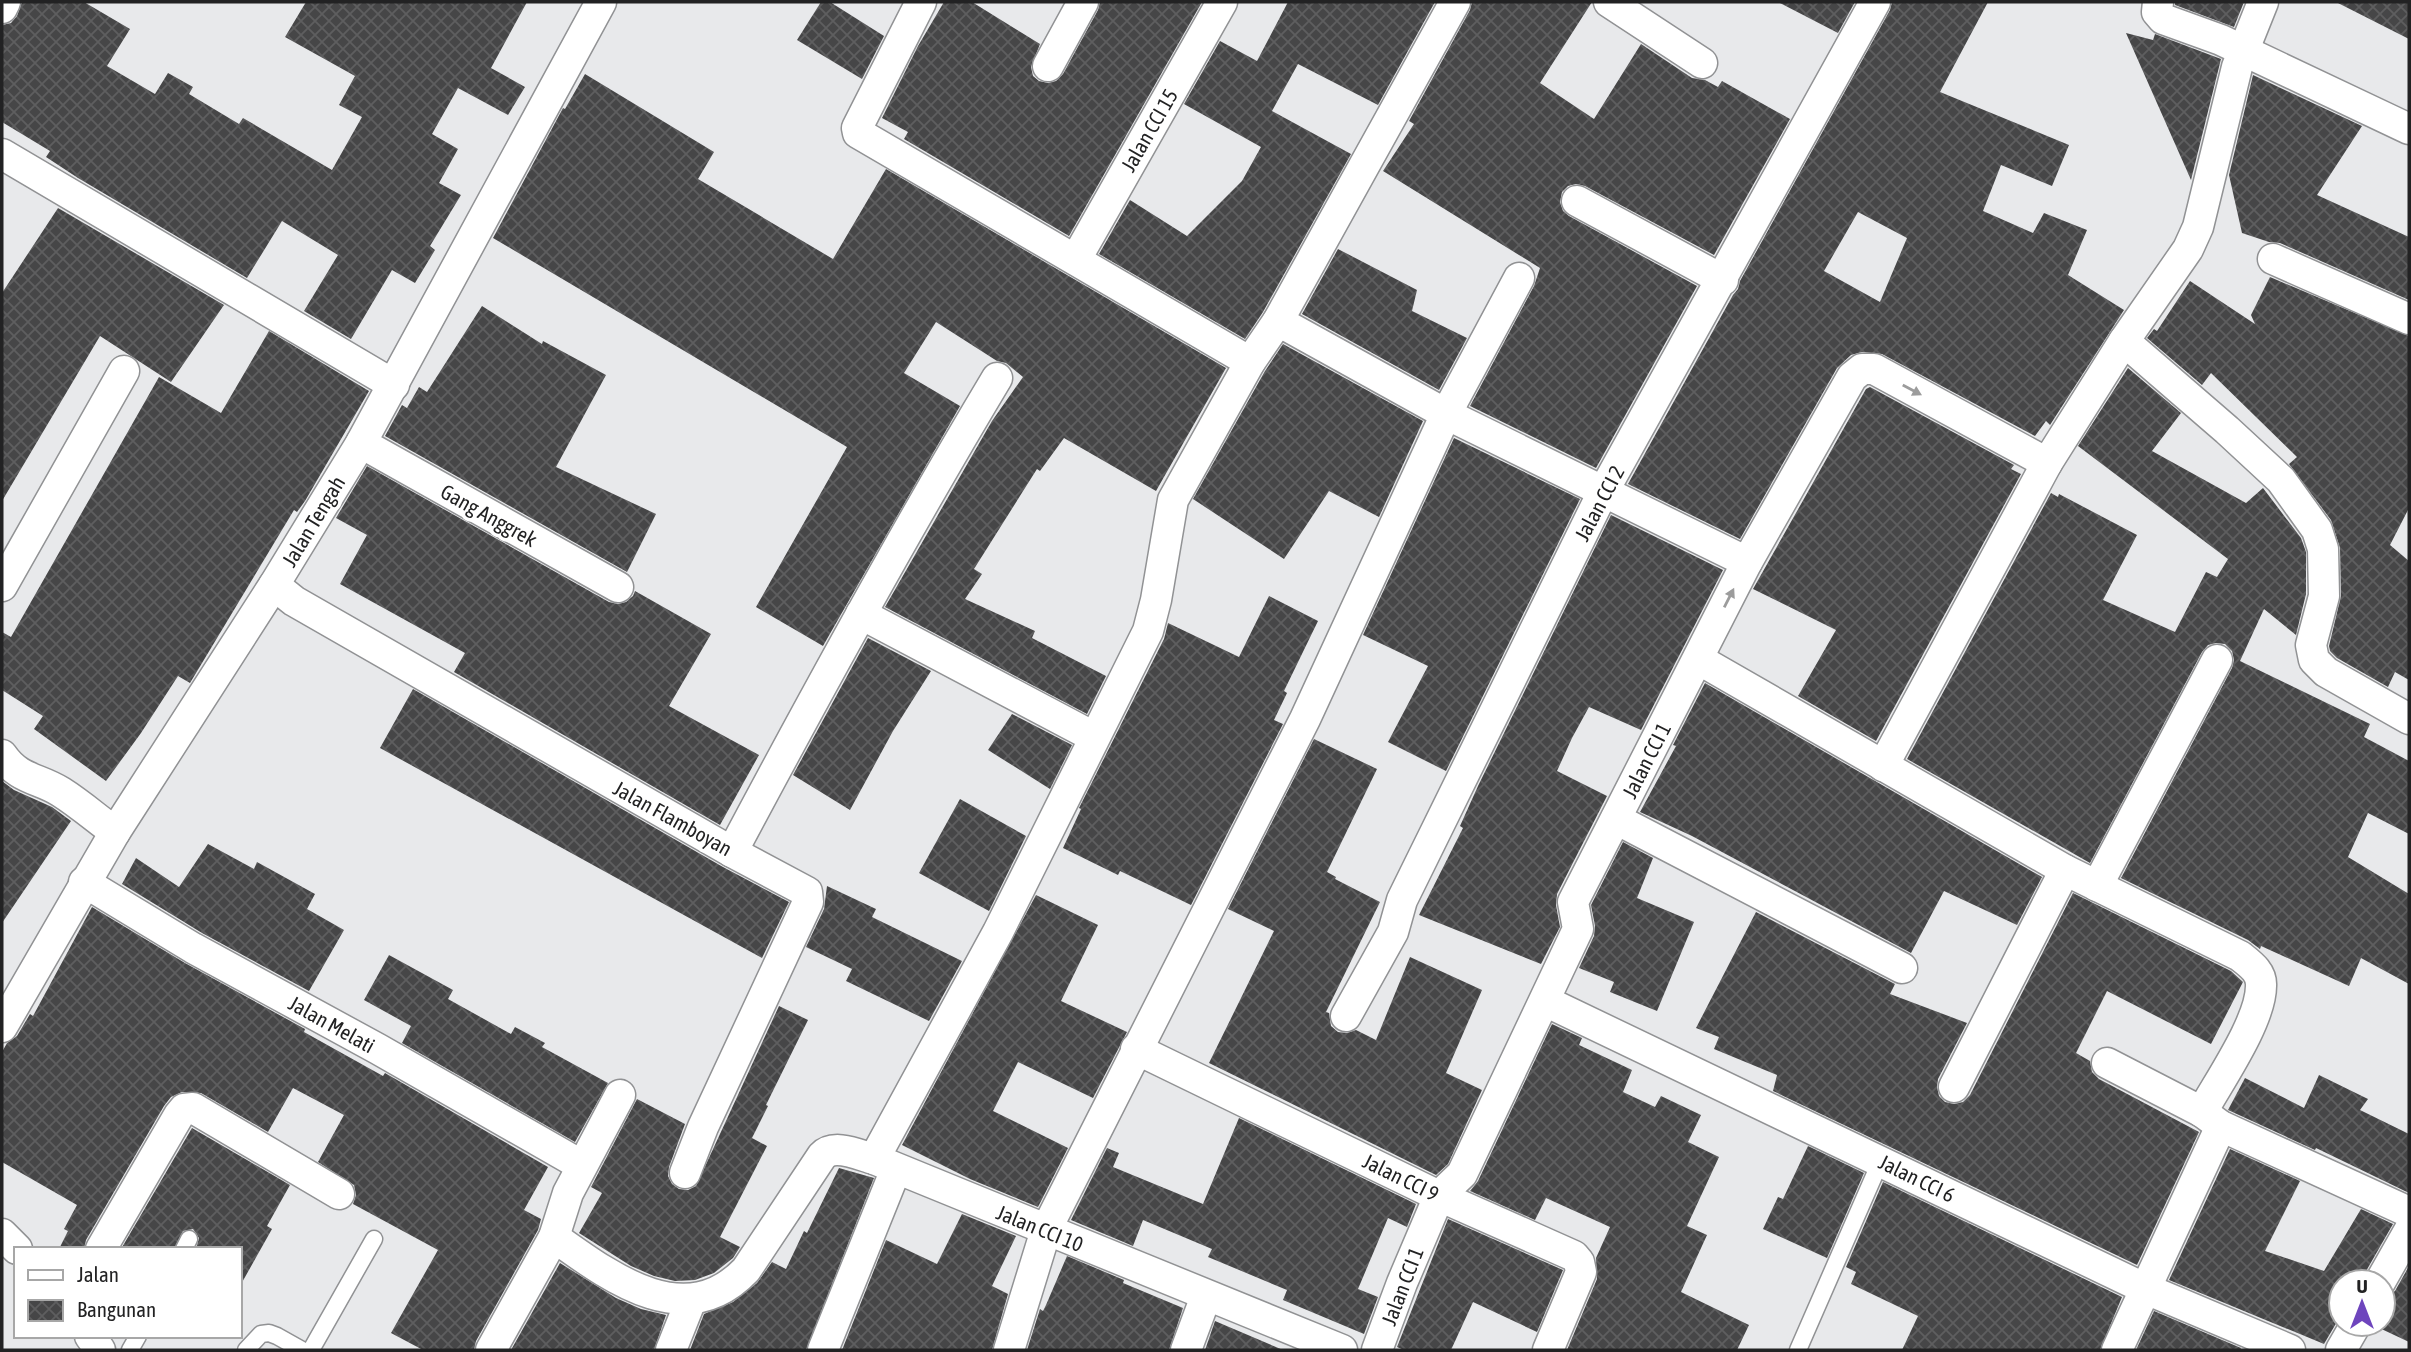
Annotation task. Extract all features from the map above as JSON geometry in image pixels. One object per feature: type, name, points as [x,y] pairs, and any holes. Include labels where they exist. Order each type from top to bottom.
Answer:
[{"type":"street","points":[[2,8],[5,2]]},
{"type":"street","name":"Jalan Tengah","points":[[2,1027],[114,832],[274,586],[361,443],[601,2]]},
{"type":"street","points":[[920,2],[857,128],[858,133],[1250,362]]},
{"type":"street","points":[[1048,66],[1083,2]]},
{"type":"street","name":"Jalan CCI 15","points":[[1076,259],[1222,2]]},
{"type":"street","points":[[822,1350],[885,1164],[1148,631],[1173,500],[1250,362],[1278,321],[1455,2]]},
{"type":"street","points":[[1609,2],[1702,63]]},
{"type":"street","name":"Jalan CCI 2","points":[[1346,1016],[1393,932],[1402,901],[1603,492],[1875,2]]},
{"type":"street","points":[[2158,2],[2157,12],[2163,19],[2221,40],[2409,129]]},
{"type":"street","points":[[1883,766],[2047,463],[2124,341],[2188,248],[2198,227],[2237,66],[2263,2]]},
{"type":"street","points":[[2,154],[394,385]]},
{"type":"street","points":[[1577,201],[1723,280]]},
{"type":"street","points":[[2273,259],[2409,319]]},
{"type":"street","points":[[1009,1350],[1046,1230],[1335,656],[1446,414],[1519,278]]},
{"type":"street","points":[[1278,321],[1446,414],[1747,562]]},
{"type":"street","points":[[2124,341],[2228,430],[2281,480],[2317,530],[2323,549],[2324,596],[2311,645],[2314,660],[2326,672],[2409,719]]},
{"type":"street","name":"Jalan CCI 1","points":[[1377,1350],[1439,1196],[1462,1174],[1578,929],[1573,902],[1747,562],[1852,377],[1862,369],[1874,369],[2047,463]]},
{"type":"street","points":[[2,586],[124,371]]},
{"type":"street","points":[[732,852],[928,493],[997,378]]},
{"type":"street","name":"Gang Anggrek","points":[[361,443],[618,587]]},
{"type":"street","name":"Jalan Flamboyan","points":[[274,586],[294,601],[732,852],[807,892],[808,902],[703,1127],[685,1173]]},
{"type":"street","points":[[861,614],[1094,737]]},
{"type":"street","points":[[1698,659],[2066,870],[2240,956],[2256,968],[2262,985],[2254,1018],[2146,1289],[2117,1350]]},
{"type":"street","points":[[2097,886],[2217,660]]},
{"type":"street","points":[[2,745],[23,751],[45,766],[59,790]]},
{"type":"street","points":[[2,755],[8,764],[31,780],[59,790],[114,832]]},
{"type":"street","points":[[1616,819],[1902,968]]},
{"type":"street","points":[[1954,1087],[2066,870]]},
{"type":"street","name":"Jalan Melati","points":[[84,882],[193,948],[402,1063],[581,1166]]},
{"type":"street","name":"Jalan CCI 6","points":[[1545,1001],[2146,1289],[2290,1350]]},
{"type":"street","name":"Jalan CCI 9","points":[[1136,1049],[1439,1196],[1574,1256],[1579,1262],[1581,1272],[1548,1350]]},
{"type":"street","points":[[2107,1063],[2212,1119],[2409,1212]]},
{"type":"street","points":[[492,1350],[554,1237],[568,1194],[581,1166],[620,1095]]},
{"type":"street","points":[[102,1247],[179,1115],[188,1108],[193,1108],[339,1194]]},
{"type":"street","points":[[554,1237],[594,1266],[649,1294],[691,1300],[716,1294],[733,1284],[746,1270],[826,1151],[841,1150],[885,1164]]},
{"type":"street","name":"Jalan CCI 10","points":[[885,1164],[1342,1350]]},
{"type":"street","points":[[2388,1268],[2409,1231]]},
{"type":"street","points":[[2,1234],[15,1247]]},
{"type":"street","points":[[1186,1350],[1206,1296]]},
{"type":"street","points":[[671,1350],[691,1300]]},
{"type":"lane","points":[[1798,1350],[1881,1160]]},
{"type":"lane","points":[[311,1350],[374,1239]]},
{"type":"lane","points":[[246,1350],[261,1334],[269,1332],[302,1350]]},
{"type":"building","points":[[22,2],[84,2],[130,29],[107,66],[155,94],[168,73],[193,87],[189,94],[239,124],[243,118],[332,170],[362,117],[339,105],[355,76],[285,37],[306,2],[527,2],[491,68],[525,87],[508,115],[458,88],[432,134],[458,149],[439,183],[461,195],[430,246],[435,250],[415,283],[392,270],[351,339],[304,311],[338,255],[282,221],[247,278],[78,178],[46,157],[50,151],[2,122],[2,25],[11,23]]},
{"type":"building","points":[[821,2],[830,2],[884,36],[862,79],[797,40]]},
{"type":"building","points":[[944,2],[972,2],[1040,44],[1031,67],[1033,76],[1048,83],[1056,81],[1063,74],[1100,2],[1202,2],[1069,236],[904,139],[908,132],[882,118],[918,46]]},
{"type":"building","points":[[1288,2],[1435,2],[1378,105],[1298,64],[1272,111],[1351,154],[1263,312],[1245,339],[1099,254],[1130,200],[1187,236],[1242,181],[1261,147],[1184,104],[1220,41],[1257,61]]},
{"type":"building","points":[[1472,2],[1592,2],[1540,83],[1594,119],[1641,44],[1692,78],[1705,80],[1718,87],[1722,81],[1790,119],[1714,255],[1585,186],[1568,186],[1562,192],[1560,202],[1563,211],[1569,216],[1697,286],[1596,468],[1470,406],[1534,286],[1540,268],[1383,171],[1414,124],[1409,121]]},
{"type":"building","points":[[1778,2],[1855,2],[1838,33]]},
{"type":"building","points":[[1892,2],[1988,2],[1940,92],[2069,145],[2052,186],[2001,165],[1983,211],[2033,233],[2044,213],[2087,230],[2068,275],[2124,310],[2050,425],[2046,421],[2035,436],[1882,354],[1862,352],[1851,355],[1837,368],[1740,539],[1628,484]],"holes":[[[1858,212],[1907,238],[1880,302],[1824,271]]]},
{"type":"building","points":[[2175,2],[2244,2],[2234,27],[2175,5]]},
{"type":"building","points":[[2336,2],[2409,2],[2409,39]]},
{"type":"building","points":[[2126,33],[2153,40],[2155,34],[2221,59],[2191,180]]},
{"type":"building","points":[[585,74],[714,152],[698,179],[833,259],[886,169],[1226,368],[1156,491],[1064,438],[1040,471],[1037,469],[974,569],[982,574],[965,599],[1035,631],[1032,638],[1106,676],[1087,714],[885,607],[992,421],[1023,377],[1006,363],[997,361],[936,322],[904,373],[960,406],[823,646],[756,607],[847,447],[493,238],[563,108],[565,109]]},
{"type":"building","points":[[2253,75],[2362,126],[2317,195],[2409,237],[2409,300],[2280,243],[2242,233],[2229,175]]},
{"type":"building","points":[[58,208],[224,305],[171,382],[100,336],[2,501],[2,293]]},
{"type":"building","points":[[1338,249],[1417,290],[1412,311],[1467,338],[1439,390],[1302,314]]},
{"type":"building","points":[[2270,277],[2409,336],[2409,508],[2390,545],[2409,561],[2409,680],[2395,672],[2388,687],[2337,658],[2330,651],[2341,596],[2340,548],[2331,520],[2289,464],[2297,457],[2211,373],[2202,385],[2147,338],[2154,329],[2157,331],[2190,281],[2255,324],[2251,315]]},
{"type":"building","points":[[482,306],[542,344],[543,341],[606,375],[556,467],[656,514],[627,572],[385,436],[402,405],[407,408],[419,387],[427,392]]},
{"type":"building","points":[[269,331],[369,391],[305,501],[297,512],[294,510],[190,683],[178,676],[106,781],[34,729],[43,716],[2,690],[2,632],[11,637],[159,377],[221,413]]},
{"type":"building","points":[[1283,344],[1423,421],[1379,517],[1329,491],[1284,559],[1193,499]]},
{"type":"building","points":[[2128,368],[2181,413],[2152,451],[2246,503],[2263,488],[2301,538],[2306,552],[2306,594],[2296,635],[2264,609],[2240,661],[2370,724],[2364,737],[2409,761],[2409,834],[2368,813],[2348,857],[2409,894],[2409,984],[2361,958],[2349,986],[2261,946],[2260,949],[2248,940],[2121,878],[2232,668],[2232,651],[2225,644],[2208,645],[2202,652],[2090,863],[1907,759],[2051,493],[2058,497],[2059,494],[2137,535],[2103,600],[2175,632],[2206,572],[2217,577],[2228,559],[2078,446]]},
{"type":"building","points":[[1870,387],[2014,465],[2011,469],[2021,474],[1876,741],[1798,696],[1836,630],[1753,589],[1866,389]]},
{"type":"building","points":[[1454,438],[1580,499],[1446,771],[1388,742],[1428,666],[1363,635]]},
{"type":"building","points":[[367,466],[609,602],[626,602],[635,591],[711,634],[669,706],[759,755],[720,825],[454,672],[465,653],[340,584],[367,535],[336,518]]},
{"type":"building","points":[[1611,515],[1723,570],[1641,730],[1589,707],[1572,738],[1557,771],[1607,796],[1557,894],[1560,927],[1541,964],[1419,915],[1463,828],[1460,826],[1478,786]]},
{"type":"building","points":[[1269,596],[1318,621],[1284,691],[1287,693],[1274,720],[1283,724],[1191,905],[1120,871],[1118,875],[1063,848],[1081,809],[1079,808],[1164,639],[1168,623],[1239,657]]},
{"type":"building","points":[[868,638],[931,671],[893,731],[850,810],[793,775]]},
{"type":"building","points":[[1705,683],[2042,877],[2017,925],[1944,891],[1911,953],[1692,836],[1640,812],[1676,746],[1673,745]]},
{"type":"building","points":[[413,689],[789,902],[762,958],[380,748]]},
{"type":"building","points":[[1012,714],[1072,745],[1050,789],[988,750]]},
{"type":"building","points":[[1314,739],[1377,769],[1327,872],[1336,877],[1335,879],[1380,902],[1326,1012],[1329,1013],[1331,1026],[1338,1032],[1356,1030],[1376,1040],[1410,957],[1482,990],[1446,1073],[1482,1090],[1448,1164],[1436,1175],[1209,1063],[1274,931],[1228,909]]},
{"type":"building","points":[[2,781],[14,790],[52,807],[71,821],[2,923]]},
{"type":"building","points":[[960,799],[1026,836],[989,911],[919,873]]},
{"type":"building","points":[[1623,842],[1653,858],[1637,898],[1694,922],[1657,1011],[1610,992],[1614,982],[1579,968],[1594,936],[1591,905]]},
{"type":"building","points":[[208,844],[254,869],[257,862],[315,894],[307,909],[344,930],[309,991],[202,933],[122,884],[136,858],[179,887]]},
{"type":"building","points":[[827,886],[876,909],[872,917],[962,961],[929,1021],[846,981],[852,969],[806,947],[824,909]]},
{"type":"building","points":[[2073,893],[2231,971],[2243,982],[2211,1044],[2107,991],[2076,1053],[2090,1061],[2092,1072],[2099,1079],[2199,1132],[2137,1265],[1773,1091],[1777,1075],[1714,1049],[1719,1037],[1696,1028],[1756,912],[1895,984],[1890,994],[1967,1023],[1938,1079],[1937,1087],[1939,1096],[1945,1102],[1963,1102],[1970,1095]]},
{"type":"building","points":[[1036,895],[1098,925],[1061,1001],[1127,1032],[1093,1098],[1018,1062],[993,1111],[1068,1148],[1038,1207],[970,1179],[902,1145]]},
{"type":"building","points":[[92,907],[185,963],[305,1029],[304,1032],[383,1076],[385,1073],[548,1167],[524,1210],[541,1219],[538,1230],[476,1341],[474,1350],[423,1350],[391,1333],[438,1250],[353,1204],[356,1195],[354,1185],[318,1162],[344,1115],[293,1088],[268,1132],[201,1093],[182,1092],[171,1097],[86,1240],[84,1247],[60,1247],[68,1231],[64,1229],[77,1205],[2,1162],[2,1052],[7,1043],[17,1036],[30,1014],[33,1016]]},
{"type":"building","points":[[389,955],[453,990],[448,999],[511,1034],[515,1027],[545,1043],[542,1047],[608,1083],[575,1142],[402,1043],[411,1026],[364,1000]]},
{"type":"building","points":[[779,1006],[808,1020],[752,1138],[767,1146],[720,1237],[740,1247],[733,1258],[714,1273],[695,1280],[675,1281],[631,1266],[579,1233],[602,1193],[591,1187],[637,1099],[685,1124],[668,1176],[672,1184],[679,1189],[688,1190],[696,1186]]},
{"type":"building","points":[[1552,1024],[1582,1038],[1579,1045],[1632,1070],[1623,1092],[1655,1107],[1661,1096],[1701,1115],[1688,1142],[1719,1157],[1687,1226],[1707,1235],[1681,1292],[1749,1325],[1737,1350],[1567,1350],[1597,1279],[1596,1258],[1610,1227],[1546,1198],[1535,1220],[1470,1191],[1478,1181]]},
{"type":"building","points":[[2319,1075],[2368,1099],[2360,1110],[2409,1134],[2409,1193],[2316,1148],[2315,1150],[2228,1110],[2245,1078],[2304,1108]]},
{"type":"building","points":[[1239,1118],[1416,1204],[1407,1227],[1388,1218],[1358,1289],[1378,1297],[1364,1334],[1283,1300],[1287,1290],[1208,1257],[1212,1249],[1143,1220],[1133,1246],[1071,1220],[1107,1148],[1119,1153],[1113,1167],[1203,1204]]},
{"type":"building","points":[[192,1128],[290,1185],[267,1226],[272,1229],[242,1282],[242,1247],[197,1247],[199,1238],[193,1229],[183,1231],[175,1247],[122,1247]]},
{"type":"building","points":[[1808,1146],[1864,1173],[1827,1258],[1763,1229],[1778,1197],[1783,1199]]},
{"type":"building","points":[[2230,1149],[2300,1181],[2265,1251],[2324,1271],[2361,1209],[2393,1224],[2368,1268],[2327,1268],[2328,1338],[2324,1344],[2169,1280]]},
{"type":"building","points":[[839,1168],[874,1178],[806,1350],[690,1350],[704,1314],[733,1302],[757,1283],[772,1262],[786,1269]]},
{"type":"building","points":[[1883,1182],[2122,1297],[2100,1350],[1902,1350],[1918,1316],[1851,1284],[1856,1272],[1846,1267]]},
{"type":"building","points":[[962,1214],[1016,1236],[992,1286],[1008,1294],[992,1350],[842,1350],[886,1240],[937,1264]]},
{"type":"building","points":[[1448,1219],[1563,1270],[1537,1332],[1473,1302],[1451,1350],[1404,1350],[1397,1347]]},
{"type":"building","points":[[1067,1256],[1183,1308],[1169,1350],[1027,1350],[1040,1309],[1043,1311]]},
{"type":"building","points":[[560,1263],[616,1298],[641,1309],[666,1315],[654,1350],[511,1350]]},
{"type":"building","points":[[2409,1266],[2409,1342],[2397,1336],[2397,1287]]},
{"type":"building","points":[[2154,1311],[2241,1348],[2136,1350]]},
{"type":"building","points":[[1215,1321],[1283,1350],[1205,1350]]}]
